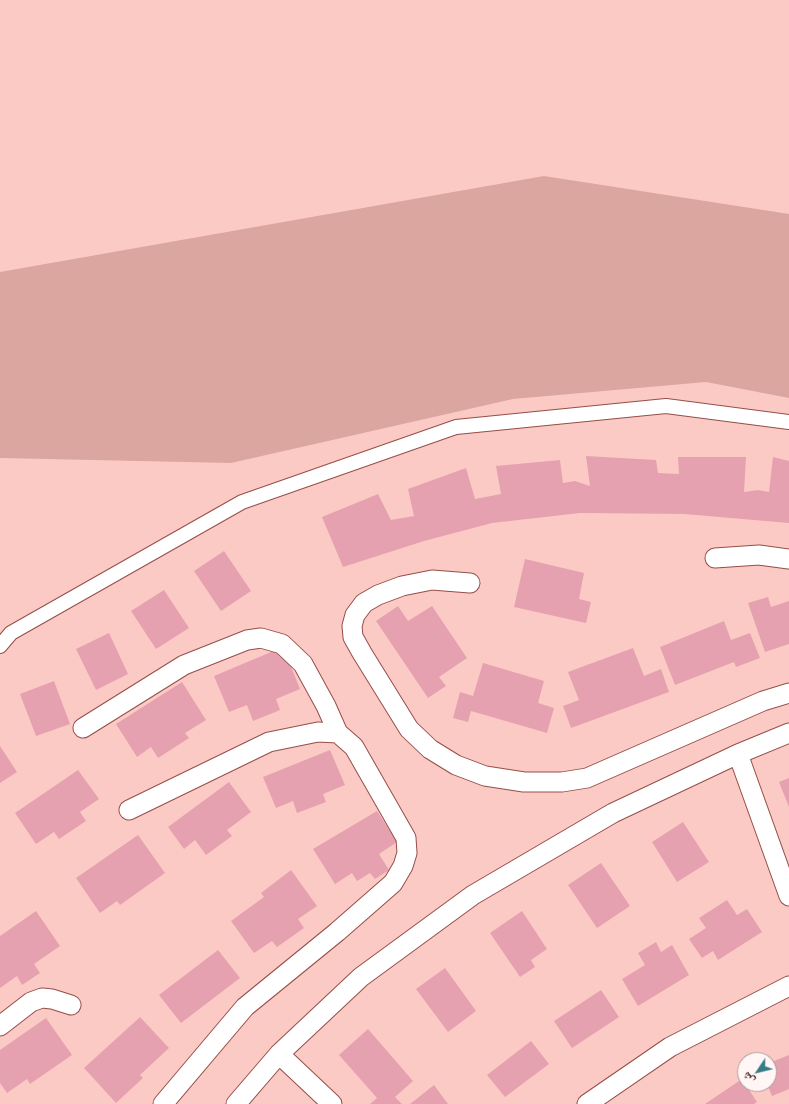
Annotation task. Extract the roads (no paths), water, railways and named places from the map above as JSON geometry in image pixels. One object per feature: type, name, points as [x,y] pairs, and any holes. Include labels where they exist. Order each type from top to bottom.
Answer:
[{"type":"street","points":[[0,646],[11,633],[242,502],[456,427],[666,406],[789,422]]},
{"type":"street","points":[[715,558],[759,555],[789,559]]},
{"type":"street","points":[[470,583],[432,580],[402,586],[378,595],[364,603],[355,615],[352,626],[353,637],[409,729],[430,749],[456,765],[485,776],[524,782],[562,782],[588,778],[762,701],[789,693]]},
{"type":"street","points":[[83,728],[184,664],[247,640],[261,638],[282,644],[303,664],[326,706],[338,733],[354,747],[406,838],[406,853],[403,866],[393,883],[337,932],[245,1007],[163,1104]]},
{"type":"street","points":[[129,810],[269,742],[318,732],[338,733]]},
{"type":"street","points":[[236,1104],[279,1054],[361,977],[473,895],[613,813],[738,754],[789,733]]},
{"type":"street","points":[[738,754],[789,896]]},
{"type":"street","points":[[587,1104],[670,1048],[789,986]]},
{"type":"street","points":[[0,1026],[31,1002],[42,998],[52,999],[71,1005]]},
{"type":"street","points":[[279,1054],[332,1104]]}]
